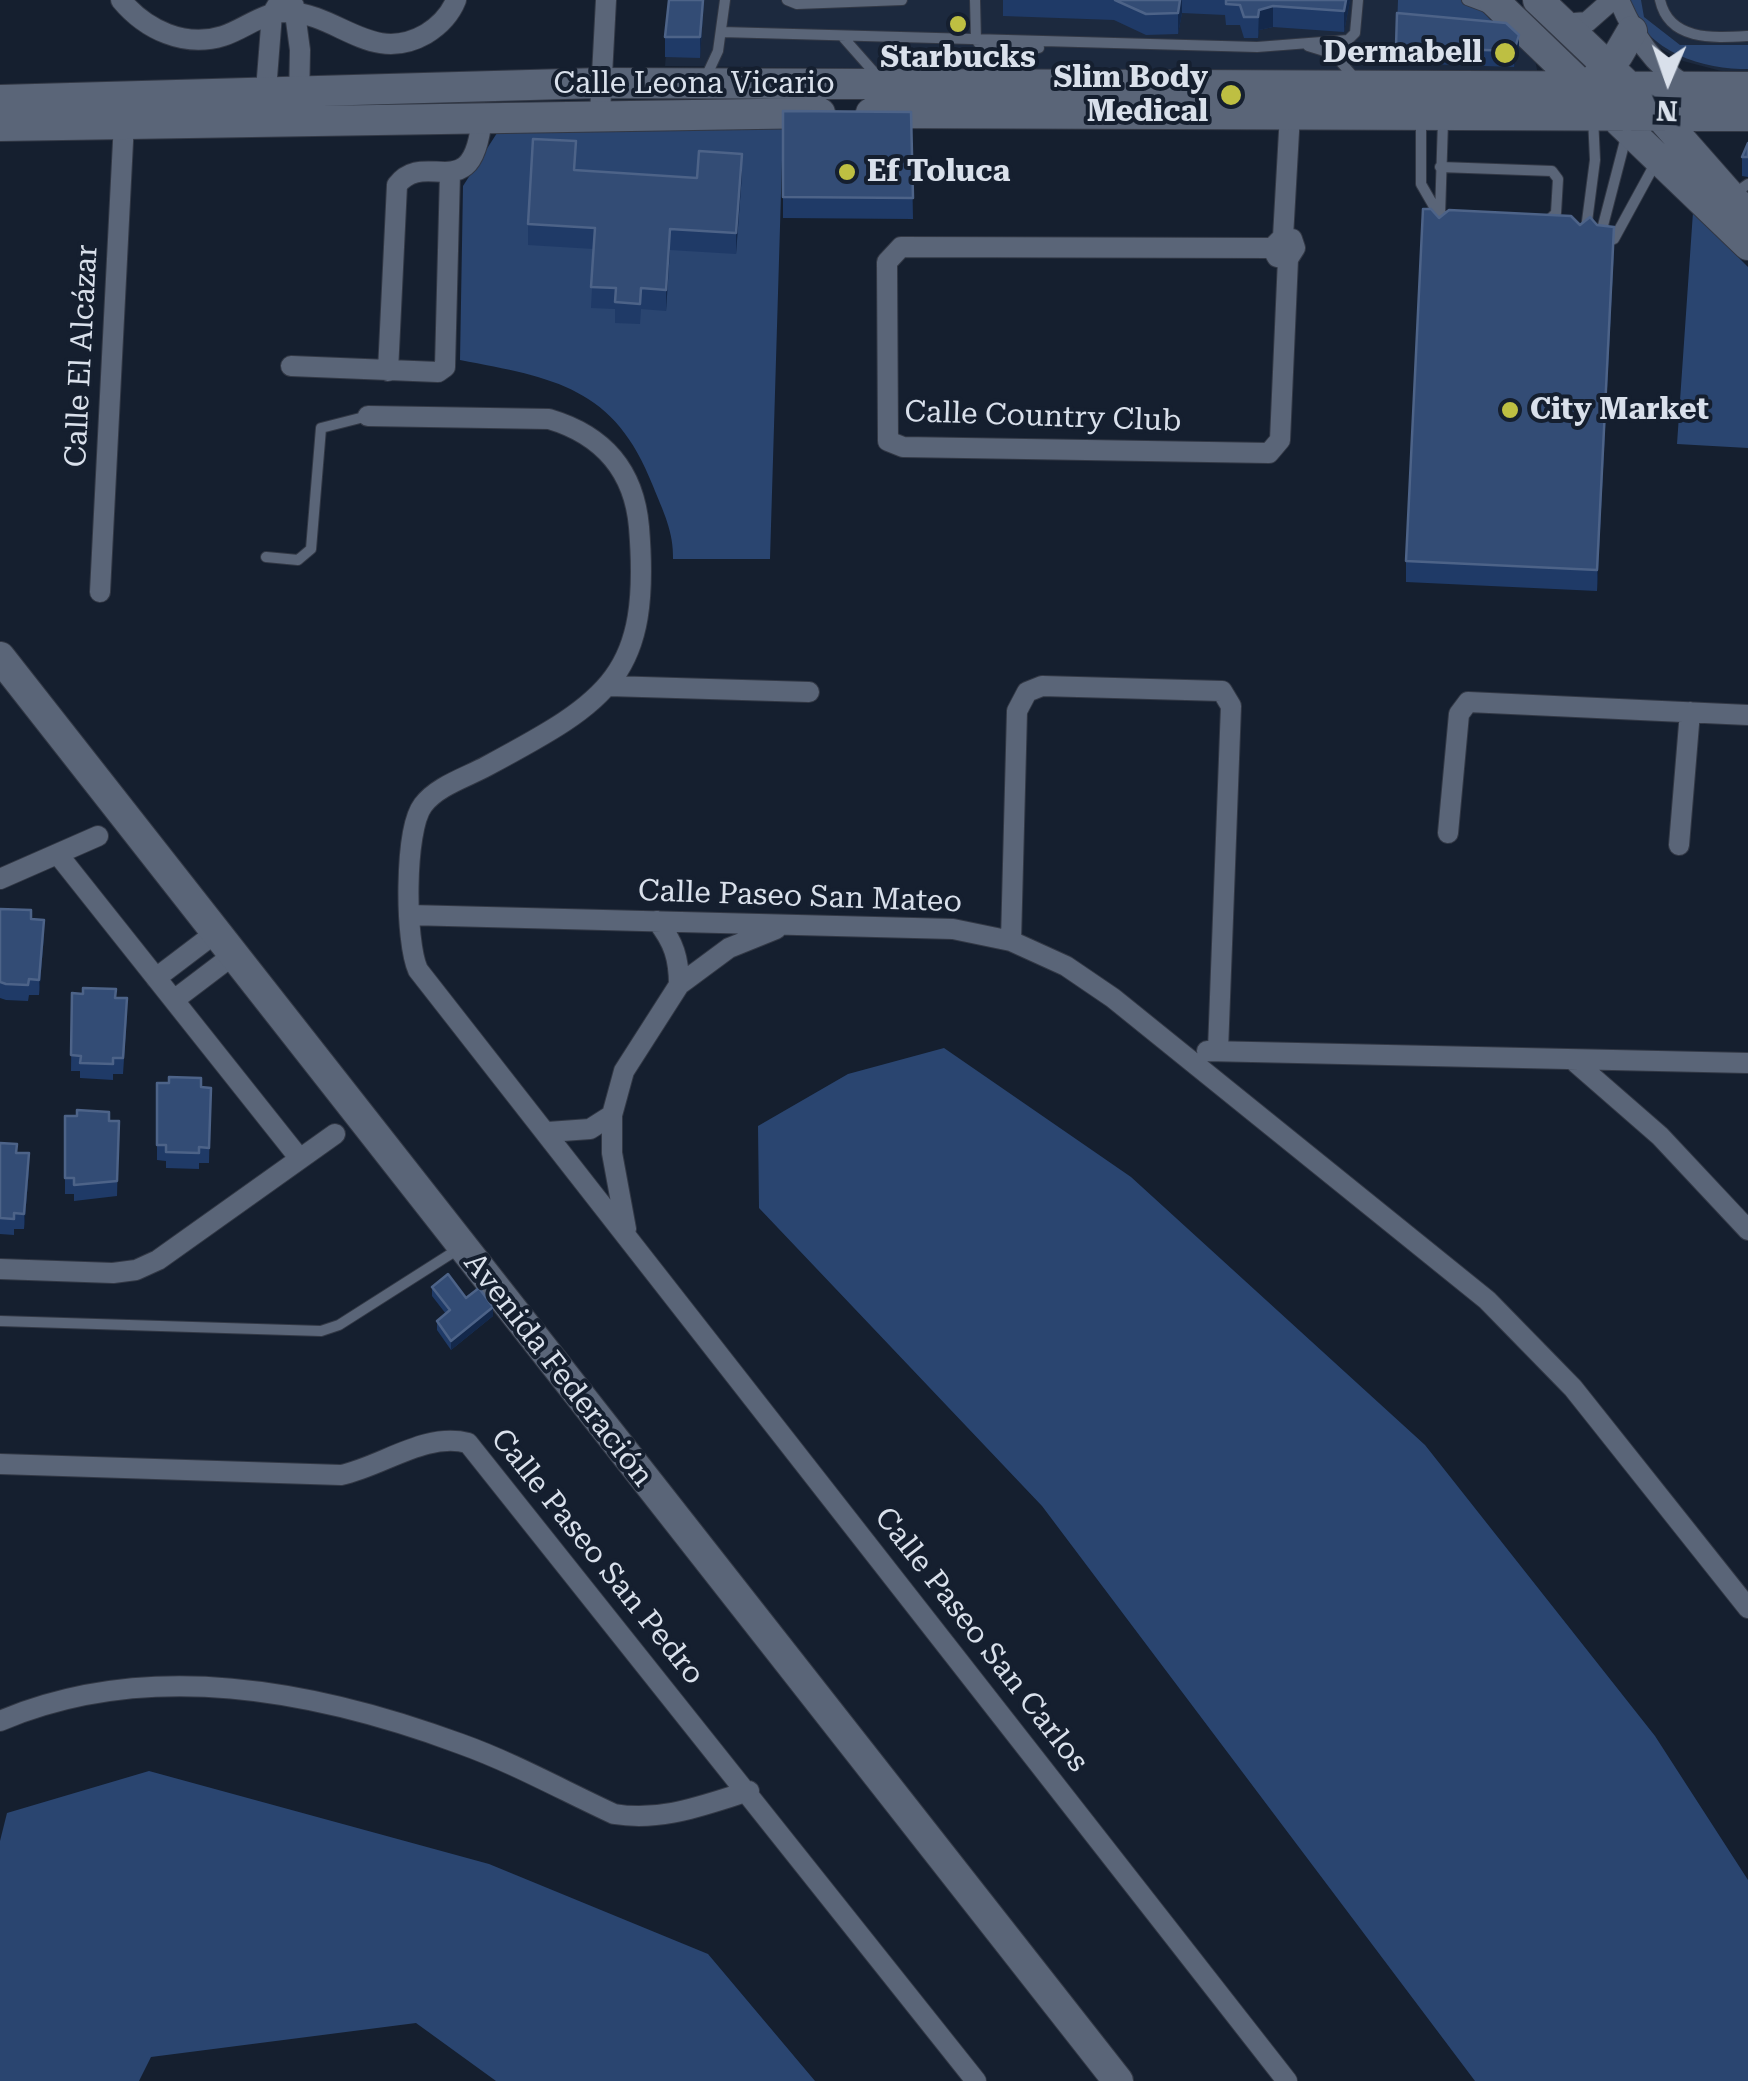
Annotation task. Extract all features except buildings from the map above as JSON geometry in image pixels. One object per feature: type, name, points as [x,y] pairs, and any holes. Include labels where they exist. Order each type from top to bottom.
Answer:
[{"type":"main road","points":[[1538,0],[1563,24],[1610,101],[1660,116],[1748,116]]},
{"type":"main road","points":[[1502,8],[1610,101],[1658,156],[1748,245]]},
{"type":"main road","points":[[1610,101],[1632,31]]},
{"type":"main road","name":"Calle Leona Vicario","points":[[298,105],[482,116],[702,84],[884,84],[988,100],[1290,114],[1556,116],[1610,101],[1688,87],[1748,87]]},
{"type":"main road","name":"Calle Leona Vicario","points":[[0,100],[266,106],[600,98],[988,100],[1361,87],[1610,101]]},
{"type":"main road","name":"Calle Leona Vicario","points":[[0,126],[124,122],[266,106]]},
{"type":"main road","points":[[1660,116],[1742,199]]},
{"type":"main road","name":"Avenida Federación","points":[[0,657],[1118,2081]]},
{"type":"street","points":[[121,0],[130,12],[181,39],[222,36],[276,7],[294,7],[385,46],[412,41],[437,27],[456,0]]},
{"type":"street","points":[[600,98],[606,0]]},
{"type":"street","points":[[1563,24],[1587,22],[1616,0],[1632,31],[1663,70],[1688,87]]},
{"type":"street","points":[[266,106],[276,7]]},
{"type":"street","points":[[294,7],[298,105]]},
{"type":"street","name":"Calle Country Club","points":[[1281,248],[900,247],[887,262],[888,440],[903,447],[1268,453],[1280,440],[1281,248],[1290,114]]},
{"type":"street","points":[[388,371],[397,185],[412,173],[450,173],[474,158],[482,116]]},
{"type":"street","name":"Calle El Alcázar","points":[[100,592],[124,122]]},
{"type":"street","points":[[290,366],[438,372],[445,366],[450,173]]},
{"type":"street","points":[[368,416],[550,419],[577,427],[600,442],[626,473],[638,515],[642,571],[638,622],[627,661],[609,686],[578,713],[433,795],[422,806],[414,830],[409,915]]},
{"type":"street","points":[[609,686],[809,692]]},
{"type":"street","points":[[1011,941],[1021,700],[1042,686],[1222,691],[1232,706],[1218,1050]]},
{"type":"street","points":[[1448,833],[1459,714],[1468,702],[1748,715]]},
{"type":"street","points":[[1679,845],[1690,712]]},
{"type":"street","points":[[0,879],[60,856],[98,836]]},
{"type":"street","points":[[60,856],[300,1159]]},
{"type":"street","name":"Calle Paseo San Mateo","points":[[409,915],[954,930],[1011,941],[1066,966],[1185,1052]]},
{"type":"street","name":"Calle Paseo San Carlos","points":[[409,915],[412,957],[418,970],[1288,2081]]},
{"type":"street","points":[[657,922],[674,949],[679,985]]},
{"type":"street","name":"Calle Paseo San Carlos","points":[[627,1236],[612,1154],[612,1115],[624,1071],[679,985],[729,948],[786,925]]},
{"type":"street","points":[[156,978],[223,945]]},
{"type":"street","points":[[174,1000],[223,945]]},
{"type":"street","points":[[1185,1052],[1748,1063]]},
{"type":"street","points":[[1185,1052],[1487,1300],[1530,1342],[1748,1608]]},
{"type":"street","points":[[1574,1061],[1660,1136],[1748,1230]]},
{"type":"street","points":[[548,1132],[590,1130],[612,1115]]},
{"type":"street","points":[[0,1269],[136,1270],[158,1260],[335,1134]]},
{"type":"street","name":"Calle Paseo San Pedro","points":[[0,1464],[341,1475],[368,1470],[437,1440],[468,1443],[976,2081]]},
{"type":"street","points":[[0,1721],[34,1707],[164,1684],[241,1687],[342,1708],[462,1744],[614,1814],[641,1819],[666,1816],[748,1791]]},
{"type":"lane","points":[[702,84],[722,32],[724,0]]},
{"type":"lane","points":[[787,0],[902,0]]},
{"type":"lane","points":[[974,0],[976,40],[983,48],[1039,48]]},
{"type":"lane","points":[[722,32],[1257,46],[1352,37],[1358,0]]},
{"type":"lane","points":[[1466,0],[1502,8]]},
{"type":"lane","points":[[1660,0],[1668,20],[1678,30],[1696,35],[1748,36]]},
{"type":"lane","points":[[842,36],[884,84]]},
{"type":"lane","points":[[1298,43],[1334,54],[1361,87]]},
{"type":"lane","points":[[1580,237],[1589,224],[1610,101]]},
{"type":"lane","points":[[1600,238],[1610,101]]},
{"type":"lane","points":[[1432,115],[1440,167],[1440,230]]},
{"type":"lane","points":[[1432,115],[1422,188],[1440,215],[1475,221]]},
{"type":"lane","points":[[1614,239],[1658,156]]},
{"type":"lane","points":[[1440,167],[1547,170],[1556,174],[1554,219],[1543,225],[1526,224]]},
{"type":"lane","points":[[266,558],[298,560],[311,549],[321,428],[368,416]]},
{"type":"lane","points":[[0,1321],[321,1331],[339,1325],[462,1247]]},
{"type":"shaded area","points":[[670,0],[1476,0],[1535,59],[1538,75],[665,66]]},
{"type":"shaded area","points":[[1398,0],[1472,0],[1508,39],[1397,28]]},
{"type":"shaded area","points":[[1625,0],[1748,0],[1748,72],[1725,72],[1683,61],[1645,40]]},
{"type":"shaded area","points":[[1630,0],[1641,0],[1644,17],[1680,45],[1748,45],[1748,69],[1712,66],[1676,54],[1647,32]]},
{"type":"shaded area","points":[[783,127],[770,559],[673,559],[667,522],[638,453],[600,407],[552,382],[460,360],[463,186],[497,133]]},
{"type":"shaded area","points":[[1693,212],[1748,267],[1748,448],[1677,444]]},
{"type":"shaded area","points":[[944,1048],[1131,1177],[1425,1445],[1655,1736],[1748,1880],[1748,2081],[1475,2081],[1042,1506],[759,1208],[758,1126],[848,1074]]},
{"type":"shaded area","points":[[149,1771],[489,1864],[708,1954],[815,2081],[496,2081],[416,2023],[151,2057],[139,2081],[0,2081],[0,1841],[7,1813]]},
{"type":"place","name":"Starbucks","points":[[958,24]]},
{"type":"place","name":"Dermabell","points":[[1505,53]]},
{"type":"place","name":"Slim Body Medical","points":[[1231,95]]},
{"type":"place","name":"Ef Toluca","points":[[847,172]]},
{"type":"place","name":"City Market","points":[[1510,410]]}]
